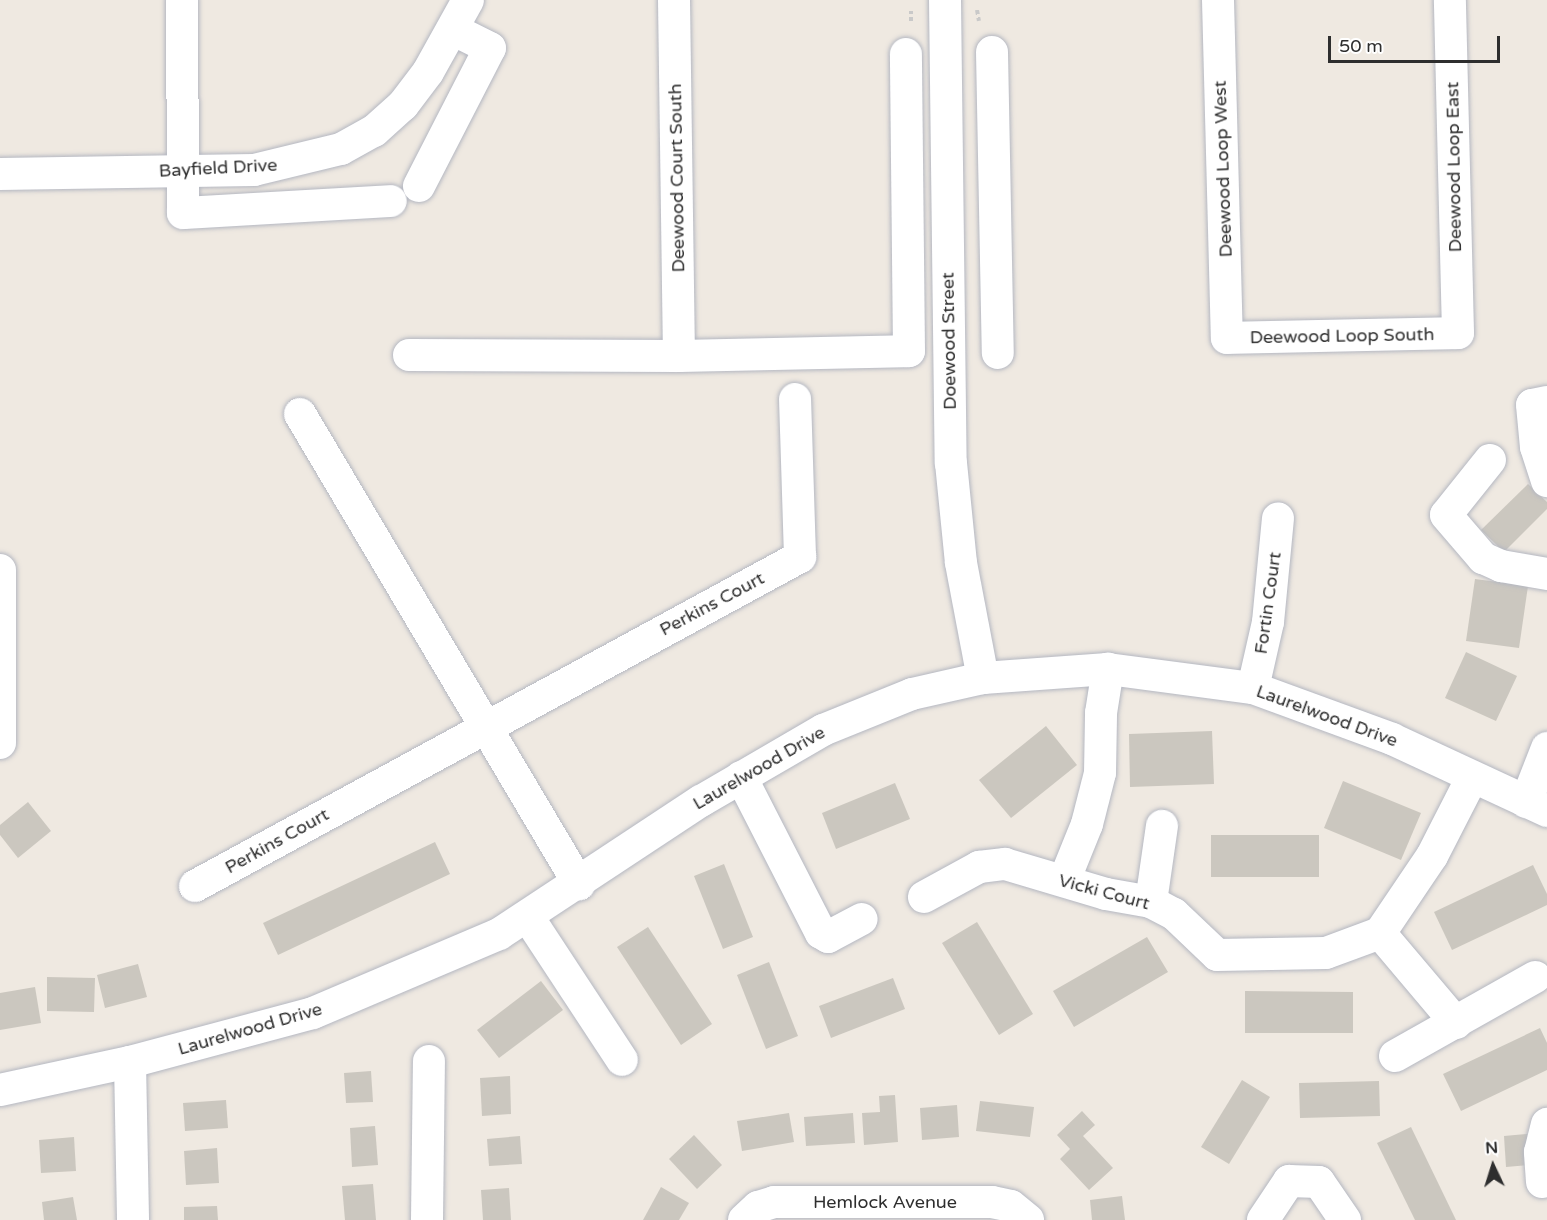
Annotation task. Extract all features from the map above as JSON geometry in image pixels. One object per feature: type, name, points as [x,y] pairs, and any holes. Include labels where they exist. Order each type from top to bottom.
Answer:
[{"type":"street","points":[[182,0],[183,213],[391,201]]},
{"type":"street","name":"Bayfield Drive","points":[[0,174],[254,170],[341,149],[374,131],[402,105],[428,72],[468,0]]},
{"type":"street","name":"Deewood Court South","points":[[674,0],[680,356]]},
{"type":"street","name":"Doewood Street","points":[[945,0],[952,474],[961,563],[983,678]]},
{"type":"street","name":"Deewood Loop West","points":[[1218,0],[1227,338]]},
{"type":"street","name":"Deewood Loop East","points":[[1450,0],[1458,333]]},
{"type":"street","points":[[419,186],[490,48],[452,29]]},
{"type":"street","points":[[992,52],[998,353]]},
{"type":"street","points":[[409,356],[680,356],[909,351],[906,54]]},
{"type":"street","points":[[907,193],[994,192]]},
{"type":"street","points":[[908,319],[996,317]]},
{"type":"street","name":"Deewood Loop South","points":[[1227,338],[1458,333]]},
{"type":"street","name":"Perkins Court","points":[[195,886],[800,557],[795,399]]},
{"type":"street","points":[[1547,402],[1532,405],[1536,447],[1547,481]]},
{"type":"street","points":[[300,414],[579,884]]},
{"type":"street","points":[[1490,460],[1446,515],[1483,558],[1501,567],[1547,574]]},
{"type":"street","name":"Fortin Court","points":[[1253,688],[1268,622],[1278,518]]},
{"type":"street","points":[[0,570],[0,743]]},
{"type":"street","points":[[1064,881],[1087,824],[1100,773],[1101,712],[1108,669]]},
{"type":"street","name":"Laurelwood Drive","points":[[0,1090],[130,1062],[313,1013],[499,934],[741,777],[862,712],[912,694],[983,678],[1108,669],[1253,688],[1392,739],[1536,806]]},
{"type":"street","points":[[1536,806],[1547,748]]},
{"type":"street","points":[[741,777],[821,933],[828,937],[862,919]]},
{"type":"street","points":[[1456,1023],[1380,933],[1432,856],[1472,778]]},
{"type":"street","points":[[1151,902],[1162,826]]},
{"type":"street","name":"Vicki Court","points":[[924,897],[979,867],[1005,864],[1151,902],[1174,914],[1217,955],[1326,953],[1380,933]]},
{"type":"street","points":[[528,916],[622,1060]]},
{"type":"street","points":[[1395,1056],[1535,977]]},
{"type":"street","points":[[427,1220],[429,1061]]},
{"type":"street","points":[[130,1062],[132,1220]]},
{"type":"street","points":[[1542,1182],[1540,1152],[1547,1124]]},
{"type":"street","points":[[1263,1220],[1289,1181],[1319,1182],[1345,1220]]},
{"type":"street","name":"Hemlock Avenue","points":[[744,1219],[758,1207],[774,1202],[992,1202],[1011,1206],[1027,1219]]},
{"type":"path","points":[[977,10],[979,21]]},
{"type":"path","points":[[911,11],[911,21]]},
{"type":"building","points":[[1528,484],[1547,502],[1547,509],[1504,552],[1481,530]]},
{"type":"building","points":[[1475,579],[1528,586],[1519,648],[1466,641]]},
{"type":"building","points":[[1466,652],[1517,676],[1496,721],[1445,698]]},
{"type":"building","points":[[1046,726],[1077,765],[1011,818],[979,780]]},
{"type":"building","points":[[1212,731],[1214,784],[1130,787],[1129,734]]},
{"type":"building","points":[[1343,781],[1421,813],[1401,860],[1324,828]]},
{"type":"building","points":[[895,783],[910,819],[836,849],[822,813]]},
{"type":"building","points":[[28,802],[51,831],[18,858],[0,835],[0,825]]},
{"type":"building","points":[[1211,835],[1319,835],[1319,877],[1211,877]]},
{"type":"building","points":[[435,842],[450,874],[278,955],[263,923]]},
{"type":"building","points":[[724,864],[753,937],[723,949],[694,876]]},
{"type":"building","points":[[1533,865],[1547,894],[1547,905],[1452,950],[1434,912]]},
{"type":"building","points":[[977,922],[1033,1014],[999,1035],[942,943]]},
{"type":"building","points":[[648,927],[712,1024],[681,1045],[617,947]]},
{"type":"building","points":[[1147,937],[1168,972],[1074,1027],[1053,991]]},
{"type":"building","points":[[769,962],[798,1036],[766,1049],[737,975]]},
{"type":"building","points":[[138,964],[147,997],[105,1008],[97,975]]},
{"type":"building","points":[[47,977],[95,978],[94,1012],[47,1011]]},
{"type":"building","points":[[893,978],[905,1009],[831,1038],[819,1006]]},
{"type":"building","points":[[541,981],[563,1010],[499,1058],[477,1030]]},
{"type":"building","points":[[35,987],[41,1023],[0,1030],[0,993]]},
{"type":"building","points":[[1245,991],[1353,992],[1353,1033],[1245,1033]]},
{"type":"building","points":[[1540,1028],[1547,1043],[1547,1070],[1461,1111],[1443,1074]]},
{"type":"building","points":[[371,1071],[373,1102],[346,1103],[344,1073]]},
{"type":"building","points":[[510,1076],[511,1114],[482,1116],[480,1078]]},
{"type":"building","points":[[1242,1080],[1270,1097],[1229,1164],[1201,1147]]},
{"type":"building","points":[[1379,1081],[1380,1116],[1300,1118],[1299,1083]]},
{"type":"building","points":[[895,1095],[898,1142],[864,1145],[862,1113],[880,1112],[879,1096]]},
{"type":"building","points":[[226,1100],[228,1128],[185,1131],[183,1103]]},
{"type":"building","points":[[980,1101],[1034,1107],[1030,1137],[976,1131]]},
{"type":"building","points":[[957,1105],[959,1137],[922,1140],[920,1108]]},
{"type":"building","points":[[1082,1111],[1095,1125],[1083,1136],[1113,1168],[1089,1190],[1060,1159],[1070,1149],[1057,1135]]},
{"type":"building","points":[[789,1113],[794,1142],[742,1151],[737,1121]]},
{"type":"building","points":[[853,1113],[855,1143],[806,1146],[804,1117]]},
{"type":"building","points":[[375,1126],[378,1165],[352,1167],[350,1128]]},
{"type":"building","points":[[1411,1127],[1456,1220],[1415,1220],[1377,1143]]},
{"type":"building","points":[[1527,1134],[1529,1165],[1506,1167],[1504,1136]]},
{"type":"building","points":[[694,1135],[722,1165],[697,1189],[669,1159]]},
{"type":"building","points":[[520,1136],[522,1164],[489,1166],[487,1139]]},
{"type":"building","points":[[74,1137],[76,1171],[41,1173],[39,1140]]},
{"type":"building","points":[[217,1148],[219,1183],[186,1185],[184,1151]]},
{"type":"building","points":[[373,1184],[376,1220],[345,1220],[342,1186]]},
{"type":"building","points":[[661,1187],[689,1203],[679,1220],[643,1220]]},
{"type":"building","points":[[509,1188],[511,1220],[483,1220],[481,1190]]},
{"type":"building","points":[[1122,1196],[1125,1220],[1092,1220],[1090,1200]]},
{"type":"building","points":[[73,1197],[77,1220],[44,1220],[42,1202]]},
{"type":"building","points":[[217,1206],[218,1220],[184,1220],[184,1207]]}]
